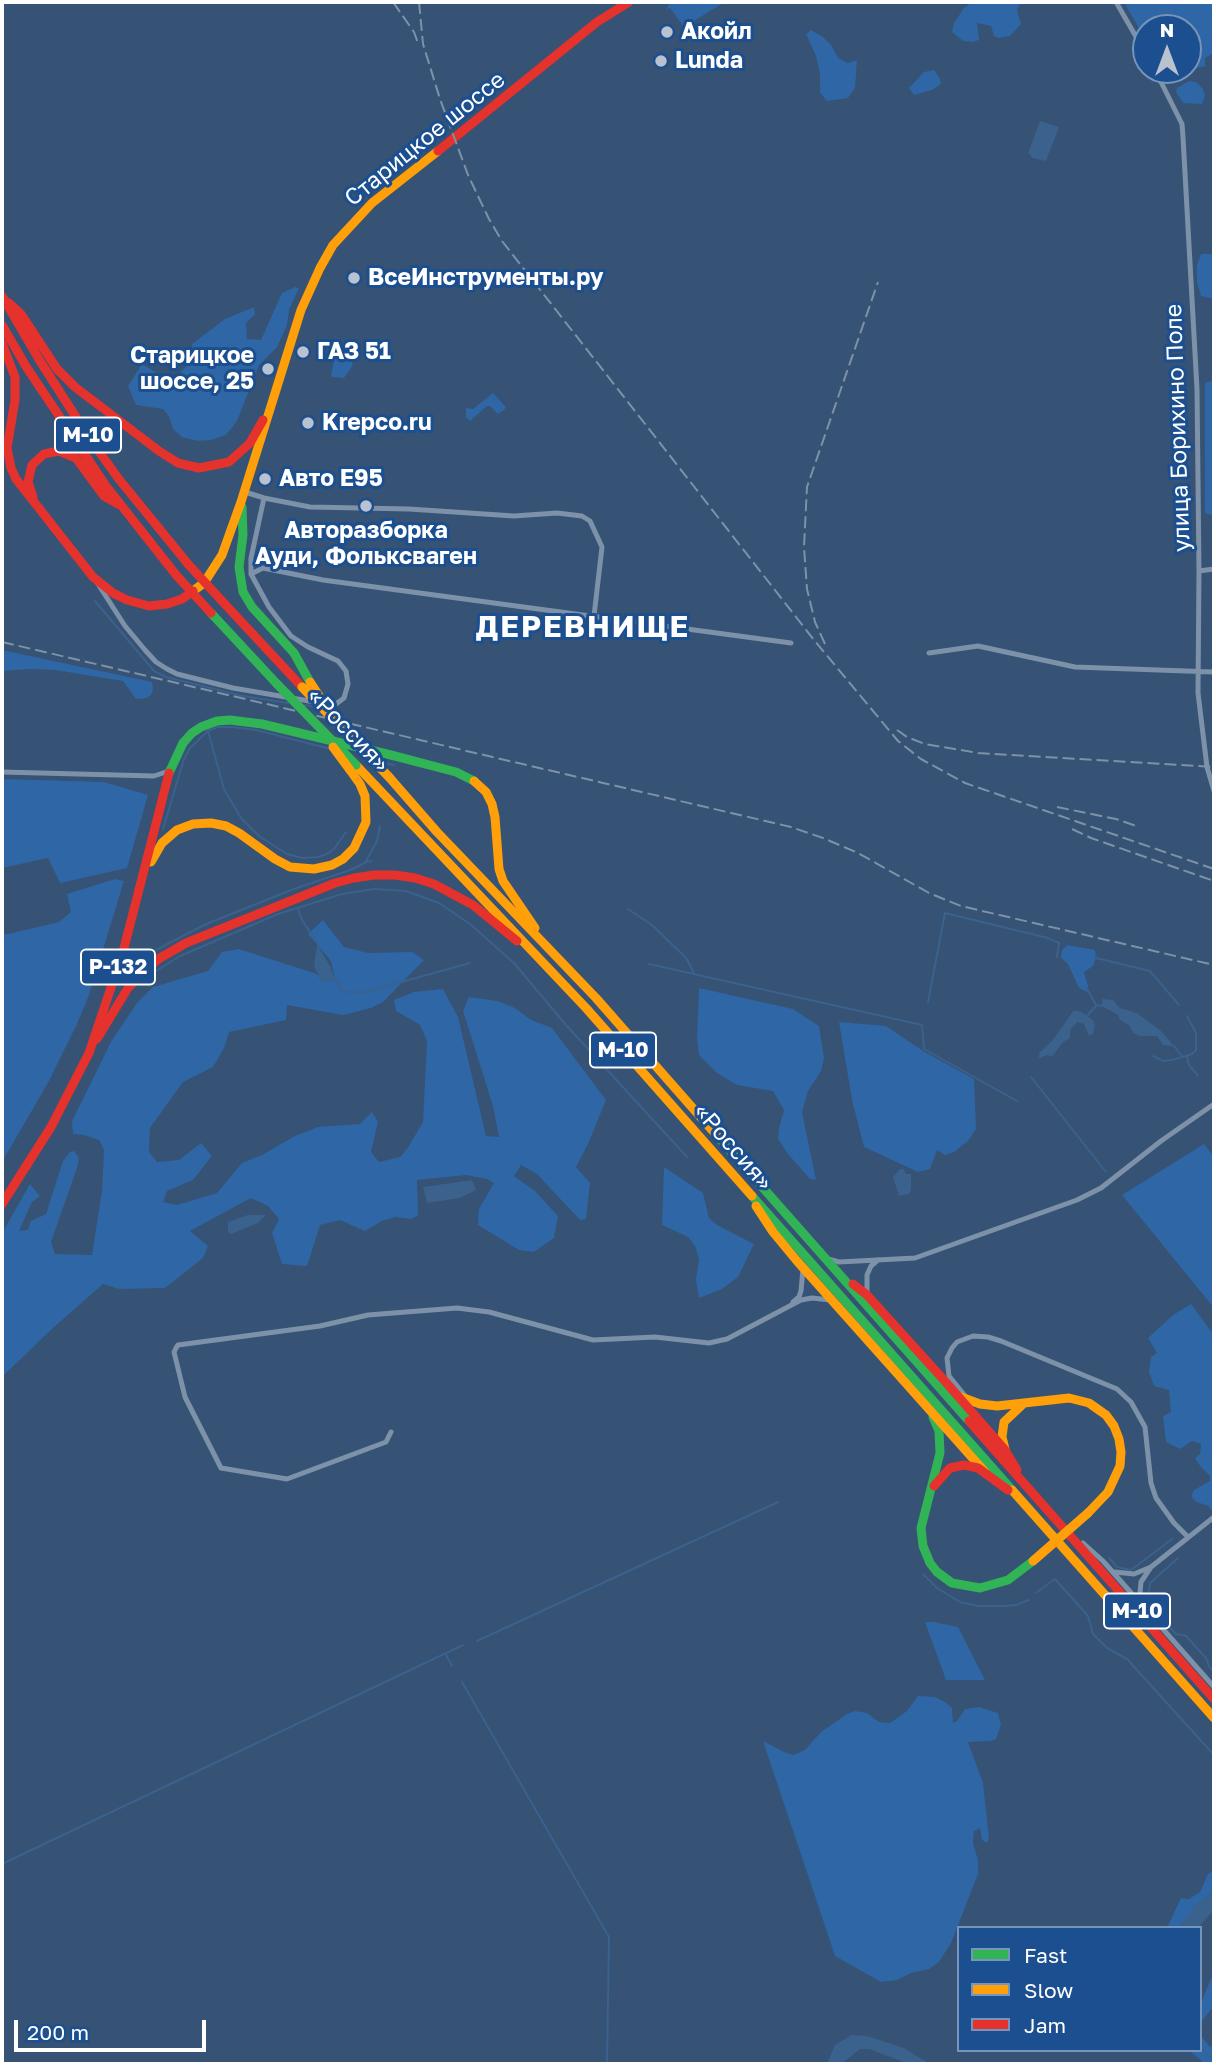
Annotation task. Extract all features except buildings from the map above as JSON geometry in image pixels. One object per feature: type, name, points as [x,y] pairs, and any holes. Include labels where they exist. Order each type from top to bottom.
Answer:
[{"type":"main road","name":"Старицкое шоссе","points":[[42,514],[93,577],[113,593],[138,604],[159,606],[182,599],[204,583],[218,563],[245,492],[301,310],[333,246],[372,203],[597,22],[629,2]]},
{"type":"main road","points":[[2,296],[21,314],[46,355],[75,387],[159,452],[178,463],[206,467],[223,464],[235,458],[255,435],[276,393]]},
{"type":"main road","name":"«Россия»","points":[[2,296],[88,436],[125,488],[188,564],[306,685],[437,832],[651,1060],[1214,1699]]},
{"type":"main road","name":"М-10","points":[[2,325],[27,368],[120,506]]},
{"type":"main road","points":[[2,343],[14,372],[16,389],[8,439],[11,468],[42,514]]},
{"type":"main road","points":[[42,514],[30,491],[28,478],[36,461],[44,454],[53,452],[64,452],[76,458],[104,496],[120,506]]},
{"type":"main road","points":[[241,502],[243,535],[239,567],[243,592],[252,607],[294,653],[306,685]]},
{"type":"main road","name":"«Россия»","points":[[120,506],[177,576],[353,768],[544,963],[1214,1718]]},
{"type":"main road","points":[[170,771],[179,749],[191,733],[212,723],[230,720],[279,728],[468,776],[482,788],[492,804],[499,869],[503,881],[554,955]]},
{"type":"main road","points":[[144,877],[166,838],[183,828],[204,823],[234,830],[275,859],[295,868],[318,869],[332,865],[354,848],[366,822],[365,796],[353,768]]},
{"type":"main road","name":"Р-132","points":[[2,1204],[51,1127],[89,1052],[123,952],[170,771]]},
{"type":"main road","points":[[89,1052],[124,994],[149,966],[186,943],[354,877],[384,874],[415,878],[453,892],[481,910],[544,963]]},
{"type":"main road","points":[[123,952],[135,965],[149,966]]},
{"type":"main road","points":[[745,1189],[773,1232],[833,1301],[985,1472],[1023,1503]]},
{"type":"main road","points":[[832,1267],[867,1295],[1005,1450],[1031,1492]]},
{"type":"main road","points":[[879,1340],[908,1383]]},
{"type":"main road","points":[[929,1408],[937,1424],[940,1445],[939,1460],[923,1516],[922,1540],[930,1563],[946,1580],[961,1586],[990,1587],[1008,1580],[1088,1513],[1108,1492],[1118,1473],[1121,1447],[1114,1426],[1100,1411],[1076,1399],[1056,1398],[997,1406],[971,1402],[953,1392]]},
{"type":"main road","points":[[1005,1450],[1002,1437],[1004,1422],[1023,1404]]},
{"type":"main road","points":[[931,1491],[944,1473],[957,1465],[972,1466],[985,1472]]},
{"type":"street","points":[[1116,2],[1132,30]]},
{"type":"street","name":"улица Борихино Поле","points":[[1162,84],[1183,130],[1197,389],[1198,672],[1201,728],[1214,791]]},
{"type":"street","points":[[245,492],[310,507],[409,509],[514,516],[557,513],[582,516],[590,521],[602,547],[594,617]]},
{"type":"street","points":[[93,577],[125,626],[156,662],[177,674],[233,688],[330,704],[341,701],[348,684],[344,668],[291,636],[269,607],[251,574],[251,558],[264,498]]},
{"type":"street","points":[[251,574],[263,568],[323,580],[791,643]]},
{"type":"street","points":[[1199,571],[1214,569]]},
{"type":"street","points":[[929,653],[978,646],[1076,667],[1214,672]]},
{"type":"street","points":[[2,772],[154,776],[170,771]]},
{"type":"street","points":[[821,1255],[839,1262],[915,1258],[1077,1200],[1101,1188],[1214,1104]]},
{"type":"street","points":[[867,1295],[867,1275],[871,1266],[881,1259]]},
{"type":"street","points":[[391,1432],[387,1442],[287,1479],[221,1468],[185,1397],[174,1352],[178,1345],[320,1326],[368,1315],[457,1308],[489,1312],[593,1340],[655,1337],[709,1343],[727,1339],[791,1304],[801,1291],[803,1267]]},
{"type":"street","points":[[791,1304],[812,1298],[833,1301]]},
{"type":"street","points":[[971,1402],[949,1376],[946,1364],[952,1348],[962,1339],[973,1336],[1001,1341],[1117,1389],[1131,1402],[1146,1427],[1155,1495],[1174,1524],[1188,1537]]},
{"type":"street","points":[[1112,1571],[1134,1574],[1151,1567],[1214,1517]]},
{"type":"street","points":[[1059,1523],[1103,1561],[1214,1687]]},
{"type":"street","points":[[1143,1606],[1141,1582],[1151,1567]]},
{"type":"shaded area","points":[[670,2],[725,2],[684,27],[670,8],[666,10]]},
{"type":"shaded area","points":[[972,2],[1021,2],[1017,10],[1021,24],[1010,36],[998,38],[994,36],[991,26],[977,23],[979,40],[963,41],[952,32],[954,23],[964,8]]},
{"type":"shaded area","points":[[1124,2],[1214,2],[1214,53],[1205,58],[1205,66],[1202,67],[1202,14],[1132,14],[1132,16]]},
{"type":"shaded area","points":[[811,30],[832,46],[838,58],[848,63],[857,60],[855,88],[848,98],[827,101],[820,93],[820,73],[816,56],[806,34]]},
{"type":"shaded area","points":[[934,70],[941,84],[932,90],[914,95],[909,88],[924,72]]},
{"type":"shaded area","points":[[1184,84],[1198,84],[1205,96],[1202,104],[1183,103],[1176,92]]},
{"type":"shaded area","points":[[1040,121],[1059,127],[1046,161],[1033,158],[1028,153]]},
{"type":"shaded area","points":[[1201,254],[1214,254],[1214,299],[1201,296],[1197,282],[1197,265]]},
{"type":"shaded area","points":[[299,288],[277,347],[259,365],[237,421],[226,435],[198,441],[182,437],[173,429],[169,416],[163,409],[136,405],[128,386],[142,364],[169,380],[181,372],[193,358],[192,344],[225,319],[254,307],[255,314],[246,323],[247,339],[261,340],[282,293]]},
{"type":"shaded area","points":[[336,357],[343,363],[345,357],[349,357],[352,362],[353,365],[344,378],[331,375]]},
{"type":"shaded area","points":[[1214,381],[1214,516],[1205,513],[1205,383]]},
{"type":"shaded area","points":[[493,393],[505,409],[498,414],[487,406],[470,421],[466,417],[466,408],[473,409]]},
{"type":"shaded area","points":[[2,650],[152,682],[153,689],[147,698],[136,699],[123,681],[55,670],[2,671]]},
{"type":"shaded area","points":[[2,779],[104,782],[148,795],[127,868],[60,883],[48,858],[2,868]]},
{"type":"shaded area","points":[[115,879],[124,881],[89,995],[49,1081],[2,1162],[2,934],[59,922],[71,912],[67,894]]},
{"type":"shaded area","points":[[323,920],[344,947],[368,953],[412,952],[424,960],[383,1002],[371,1008],[343,1015],[287,1005],[286,1020],[229,1032],[224,1048],[213,1067],[183,1082],[150,1128],[149,1152],[157,1162],[179,1160],[201,1143],[212,1156],[193,1180],[167,1191],[163,1202],[177,1205],[217,1193],[242,1163],[318,1127],[360,1124],[372,1112],[378,1122],[371,1152],[379,1162],[400,1157],[423,1122],[427,1041],[420,1025],[396,1011],[394,1000],[414,992],[443,989],[458,1017],[486,1136],[499,1137],[493,1106],[463,1011],[469,997],[498,1001],[515,1008],[531,1020],[552,1028],[606,1100],[576,1167],[590,1183],[586,1219],[580,1220],[537,1174],[521,1165],[514,1176],[535,1191],[558,1216],[554,1238],[534,1252],[519,1250],[478,1225],[479,1209],[494,1183],[466,1175],[417,1180],[418,1215],[411,1219],[395,1217],[365,1231],[340,1220],[320,1225],[307,1266],[282,1264],[272,1233],[279,1219],[268,1206],[251,1198],[190,1231],[208,1246],[203,1258],[165,1288],[119,1289],[103,1284],[2,1377],[2,1233],[30,1184],[40,1196],[32,1202],[19,1231],[28,1230],[31,1221],[46,1214],[63,1161],[74,1151],[79,1158],[77,1168],[51,1242],[55,1254],[92,1255],[102,1190],[104,1150],[99,1140],[73,1134],[72,1121],[112,1040],[137,1003],[153,987],[208,971],[222,952],[239,949],[317,974],[323,982],[335,979],[331,961],[308,934]]},
{"type":"shaded area","points":[[317,944],[335,979],[323,982],[320,978],[314,966]]},
{"type":"shaded area","points":[[1067,945],[1095,950],[1093,966],[1084,972],[1087,992],[1079,988],[1068,964],[1061,958],[1062,950]]},
{"type":"shaded area","points":[[699,988],[793,1009],[819,1026],[824,1058],[821,1071],[808,1091],[802,1112],[816,1180],[810,1179],[778,1139],[784,1110],[773,1091],[737,1085],[717,1073],[699,1055]]},
{"type":"shaded area","points":[[1102,999],[1113,1000],[1120,1008],[1137,1013],[1161,1031],[1174,1046],[1163,1045],[1157,1036],[1140,1036],[1133,1033],[1130,1026],[1120,1020],[1118,1015],[1102,1006]]},
{"type":"shaded area","points":[[1074,1010],[1093,1020],[1093,1034],[1089,1036],[1084,1024],[1077,1022],[1070,1030],[1070,1038],[1062,1043],[1052,1057],[1047,1055],[1038,1059],[1040,1052],[1052,1041]]},
{"type":"shaded area","points":[[839,1022],[886,1026],[923,1051],[974,1079],[976,1129],[968,1141],[954,1152],[945,1155],[937,1150],[930,1169],[918,1172],[864,1147],[852,1100]]},
{"type":"shaded area","points":[[1204,1144],[1214,1157],[1214,1308],[1122,1195]]},
{"type":"shaded area","points":[[664,1167],[703,1193],[709,1218],[717,1225],[754,1244],[738,1277],[722,1289],[699,1298],[696,1280],[699,1259],[695,1246],[688,1237],[662,1225]]},
{"type":"shaded area","points":[[900,1169],[911,1174],[911,1190],[909,1194],[899,1196],[893,1177]]},
{"type":"shaded area","points":[[472,1180],[476,1190],[460,1198],[427,1203],[423,1187]]},
{"type":"shaded area","points":[[248,1215],[266,1215],[258,1223],[231,1234],[228,1232],[228,1222]]},
{"type":"shaded area","points":[[1191,1304],[1214,1335],[1213,1511],[1209,1506],[1196,1502],[1191,1496],[1194,1490],[1210,1481],[1210,1476],[1195,1458],[1200,1454],[1201,1444],[1192,1441],[1180,1449],[1166,1442],[1163,1416],[1171,1412],[1169,1390],[1154,1386],[1149,1372],[1151,1357],[1157,1353],[1148,1338],[1173,1315]]},
{"type":"shaded area","points":[[925,1622],[958,1627],[985,1680],[946,1680]]},
{"type":"shaded area","points":[[918,1696],[935,1697],[952,1708],[953,1723],[965,1709],[979,1707],[998,1713],[1001,1725],[996,1739],[968,1742],[983,1783],[989,1838],[987,1843],[982,1840],[980,1828],[974,1831],[973,1843],[978,1860],[978,1874],[951,1943],[939,1962],[929,1969],[897,1980],[881,1982],[835,1956],[763,1741],[793,1755],[805,1750],[821,1732],[847,1714],[855,1711],[867,1713],[879,1722],[890,1723],[907,1711]]},
{"type":"shaded area","points":[[1214,1870],[1214,1888],[1209,1896],[1197,1904],[1180,1926],[1168,1926],[1181,1898],[1189,1899],[1200,1892],[1208,1874]]},
{"type":"shaded area","points":[[1214,1888],[1214,1910],[1200,1926],[1180,1926],[1197,1903],[1209,1896]]},
{"type":"shaded area","points":[[1214,1977],[1214,2006],[1202,2021],[1202,2000]]},
{"type":"shaded area","points":[[851,2035],[867,2036],[904,2048],[926,2064],[909,2064],[869,2049],[860,2049],[841,2064],[827,2064],[835,2045]]},
{"type":"shaded area","points":[[1202,2037],[1210,2047],[1214,2044],[1214,2064],[1203,2064],[1191,2052],[1202,2052]]},
{"type":"waterway","points":[[95,601],[154,671],[166,677],[243,696],[288,703]]},
{"type":"waterway","points":[[304,705],[315,707]]},
{"type":"waterway","points":[[331,710],[339,711]]},
{"type":"waterway","points":[[163,829],[184,759],[190,748],[208,731],[218,727],[256,730],[331,749]]},
{"type":"waterway","points":[[208,731],[224,789],[241,818],[259,836],[287,854],[303,858],[327,854],[346,832]]},
{"type":"waterway","points":[[381,762],[394,765]]},
{"type":"waterway","points":[[366,861],[377,841],[380,826]]},
{"type":"waterway","points":[[152,952],[204,925],[372,861]]},
{"type":"waterway","points":[[150,975],[180,956],[278,914],[342,894],[374,889],[406,891],[439,903],[470,924],[514,963],[566,1025],[687,1157]]},
{"type":"waterway","points":[[298,909],[317,943]]},
{"type":"waterway","points":[[628,909],[652,925],[686,958],[694,973]]},
{"type":"waterway","points":[[928,1002],[945,913],[1048,938],[1059,943],[1057,957]]},
{"type":"waterway","points":[[1096,958],[1150,971],[1179,1005]]},
{"type":"waterway","points":[[336,979],[342,991],[362,993],[470,963]]},
{"type":"waterway","points":[[649,964],[922,1025],[924,1049],[1017,1101]]},
{"type":"waterway","points":[[1087,989],[1096,1005],[1102,1006]]},
{"type":"waterway","points":[[1087,1016],[1096,1006]]},
{"type":"waterway","points":[[1153,1056],[1163,1061],[1172,1060],[1192,1054],[1196,1050],[1196,1033],[1187,1016]]},
{"type":"waterway","points":[[1174,1046],[1182,1056]]},
{"type":"waterway","points":[[1187,1057],[1189,1065],[1198,1076]]},
{"type":"waterway","points":[[1031,1077],[1106,1172]]},
{"type":"waterway","points":[[477,1641],[778,1502]]},
{"type":"waterway","points":[[1109,1558],[1117,1567],[1131,1570],[1172,1539]]},
{"type":"waterway","points":[[1178,1558],[1150,1583],[1148,1597],[1157,1601],[1162,1619],[1176,1634],[1186,1636],[1206,1658],[1214,1672]]},
{"type":"waterway","points":[[923,1574],[937,1588],[960,1602],[978,1606],[1005,1606],[1029,1600]]},
{"type":"waterway","points":[[1036,1593],[1055,1579],[1088,1616],[1093,1634],[1107,1648],[1127,1659],[1214,1755]]},
{"type":"waterway","points":[[2,1864],[463,1645]]},
{"type":"waterway","points":[[446,1655],[452,1666]]},
{"type":"waterway","points":[[462,1682],[609,1937],[607,2064]]},
{"type":"waterway","points":[[1202,2050],[1214,2059]]},
{"type":"railway","points":[[393,2],[414,32],[418,43]]},
{"type":"railway","points":[[419,2],[423,44],[440,99],[468,175],[502,241],[814,640],[898,741],[921,759],[965,783],[1214,869]]},
{"type":"railway","points":[[825,644],[815,622],[807,589],[804,547],[807,487],[878,282]]},
{"type":"railway","points":[[2,642],[791,827],[858,853],[929,893],[961,906],[1214,965]]},
{"type":"railway","points":[[897,730],[925,744],[978,753],[1214,767]]},
{"type":"railway","points":[[1057,807],[1116,819],[1139,827]]},
{"type":"railway","points":[[1072,829],[1214,881]]},
{"type":"traffic: fast","points":[[242,507],[243,535],[239,567],[243,592],[252,607],[294,653],[310,682]]},
{"type":"traffic: fast","points":[[211,613],[277,684]]},
{"type":"traffic: fast","points":[[277,684],[356,765]]},
{"type":"traffic: fast","points":[[169,773],[183,743],[192,733],[217,721],[230,720],[262,724],[391,755],[456,772],[474,781]]},
{"type":"traffic: fast","points":[[719,1138],[969,1421]]},
{"type":"traffic: fast","points":[[752,1196],[1012,1490]]},
{"type":"traffic: fast","points":[[933,1417],[939,1431],[940,1453],[921,1528],[923,1546],[930,1563],[952,1583],[980,1588],[1008,1580],[1033,1561]]},
{"type":"traffic: slow","points":[[193,591],[204,583],[222,555],[301,310],[320,268],[333,245],[372,203],[438,151]]},
{"type":"traffic: slow","points":[[310,682],[329,711]]},
{"type":"traffic: slow","points":[[302,687],[389,777]]},
{"type":"traffic: slow","points":[[333,747],[350,770]]},
{"type":"traffic: slow","points":[[356,765],[586,1008],[752,1196]]},
{"type":"traffic: slow","points":[[151,862],[162,843],[177,830],[193,824],[211,823],[226,826],[239,833],[290,867],[314,869],[332,865],[354,848],[366,822],[365,796],[350,770]]},
{"type":"traffic: slow","points":[[389,777],[437,832],[596,998],[719,1138]]},
{"type":"traffic: slow","points":[[474,781],[486,792],[492,804],[499,869],[503,881],[535,928]]},
{"type":"traffic: slow","points":[[756,1206],[797,1261],[985,1472]]},
{"type":"traffic: slow","points":[[961,1397],[980,1404],[997,1406],[1069,1398],[1089,1403],[1106,1415],[1119,1439],[1120,1466],[1108,1492],[1088,1513]]},
{"type":"traffic: slow","points":[[1005,1449],[1002,1437],[1004,1422],[1022,1405]]},
{"type":"traffic: slow","points":[[1012,1490],[1214,1718]]},
{"type":"traffic: slow","points":[[1033,1561],[1088,1513]]},
{"type":"traffic: jam","points":[[438,151],[597,22],[629,2]]},
{"type":"traffic: jam","points":[[2,296],[88,436],[118,478],[188,564]]},
{"type":"traffic: jam","points":[[9,303],[21,314],[57,369],[75,387],[178,463],[199,468],[229,462],[250,443],[263,420]]},
{"type":"traffic: jam","points":[[2,325],[27,368],[106,486],[177,576]]},
{"type":"traffic: jam","points":[[2,343],[15,377],[15,400],[7,448],[16,479],[93,577],[113,593],[149,606],[182,599],[193,591]]},
{"type":"traffic: jam","points":[[33,497],[28,482],[32,465],[44,454],[59,451],[76,458],[104,496],[118,504]]},
{"type":"traffic: jam","points":[[188,564],[222,601]]},
{"type":"traffic: jam","points":[[177,576],[211,613]]},
{"type":"traffic: jam","points":[[222,601],[302,687]]},
{"type":"traffic: jam","points":[[2,1204],[51,1127],[89,1053],[123,952],[169,773]]},
{"type":"traffic: jam","points":[[97,1039],[128,988],[160,958],[186,943],[335,883],[354,878],[395,875],[434,884],[473,905],[517,941]]},
{"type":"traffic: jam","points":[[123,952],[135,965],[149,966]]},
{"type":"traffic: jam","points":[[853,1284],[867,1295],[943,1379],[1005,1450],[1017,1470]]},
{"type":"traffic: jam","points":[[969,1421],[1214,1699]]},
{"type":"traffic: jam","points":[[934,1486],[950,1468],[964,1465],[978,1468],[1008,1490]]},
{"type":"place","name":"Акойл","points":[[667,32]]},
{"type":"place","name":"Lunda","points":[[661,61]]},
{"type":"place","name":"ВсеИнструменты.ру","points":[[354,278]]},
{"type":"place","name":"ГАЗ 51","points":[[303,352]]},
{"type":"place","name":"Старицкое шоссе, 25","points":[[268,369]]},
{"type":"place","name":"Krepco.ru","points":[[308,423]]},
{"type":"place","name":"Авто E95","points":[[265,479]]},
{"type":"place","name":"Авторазборка Ауди, Фольксваген","points":[[366,506]]},
{"type":"district","name":"ДЕРЕВНИЩЕ","points":[[583,627]]}]
